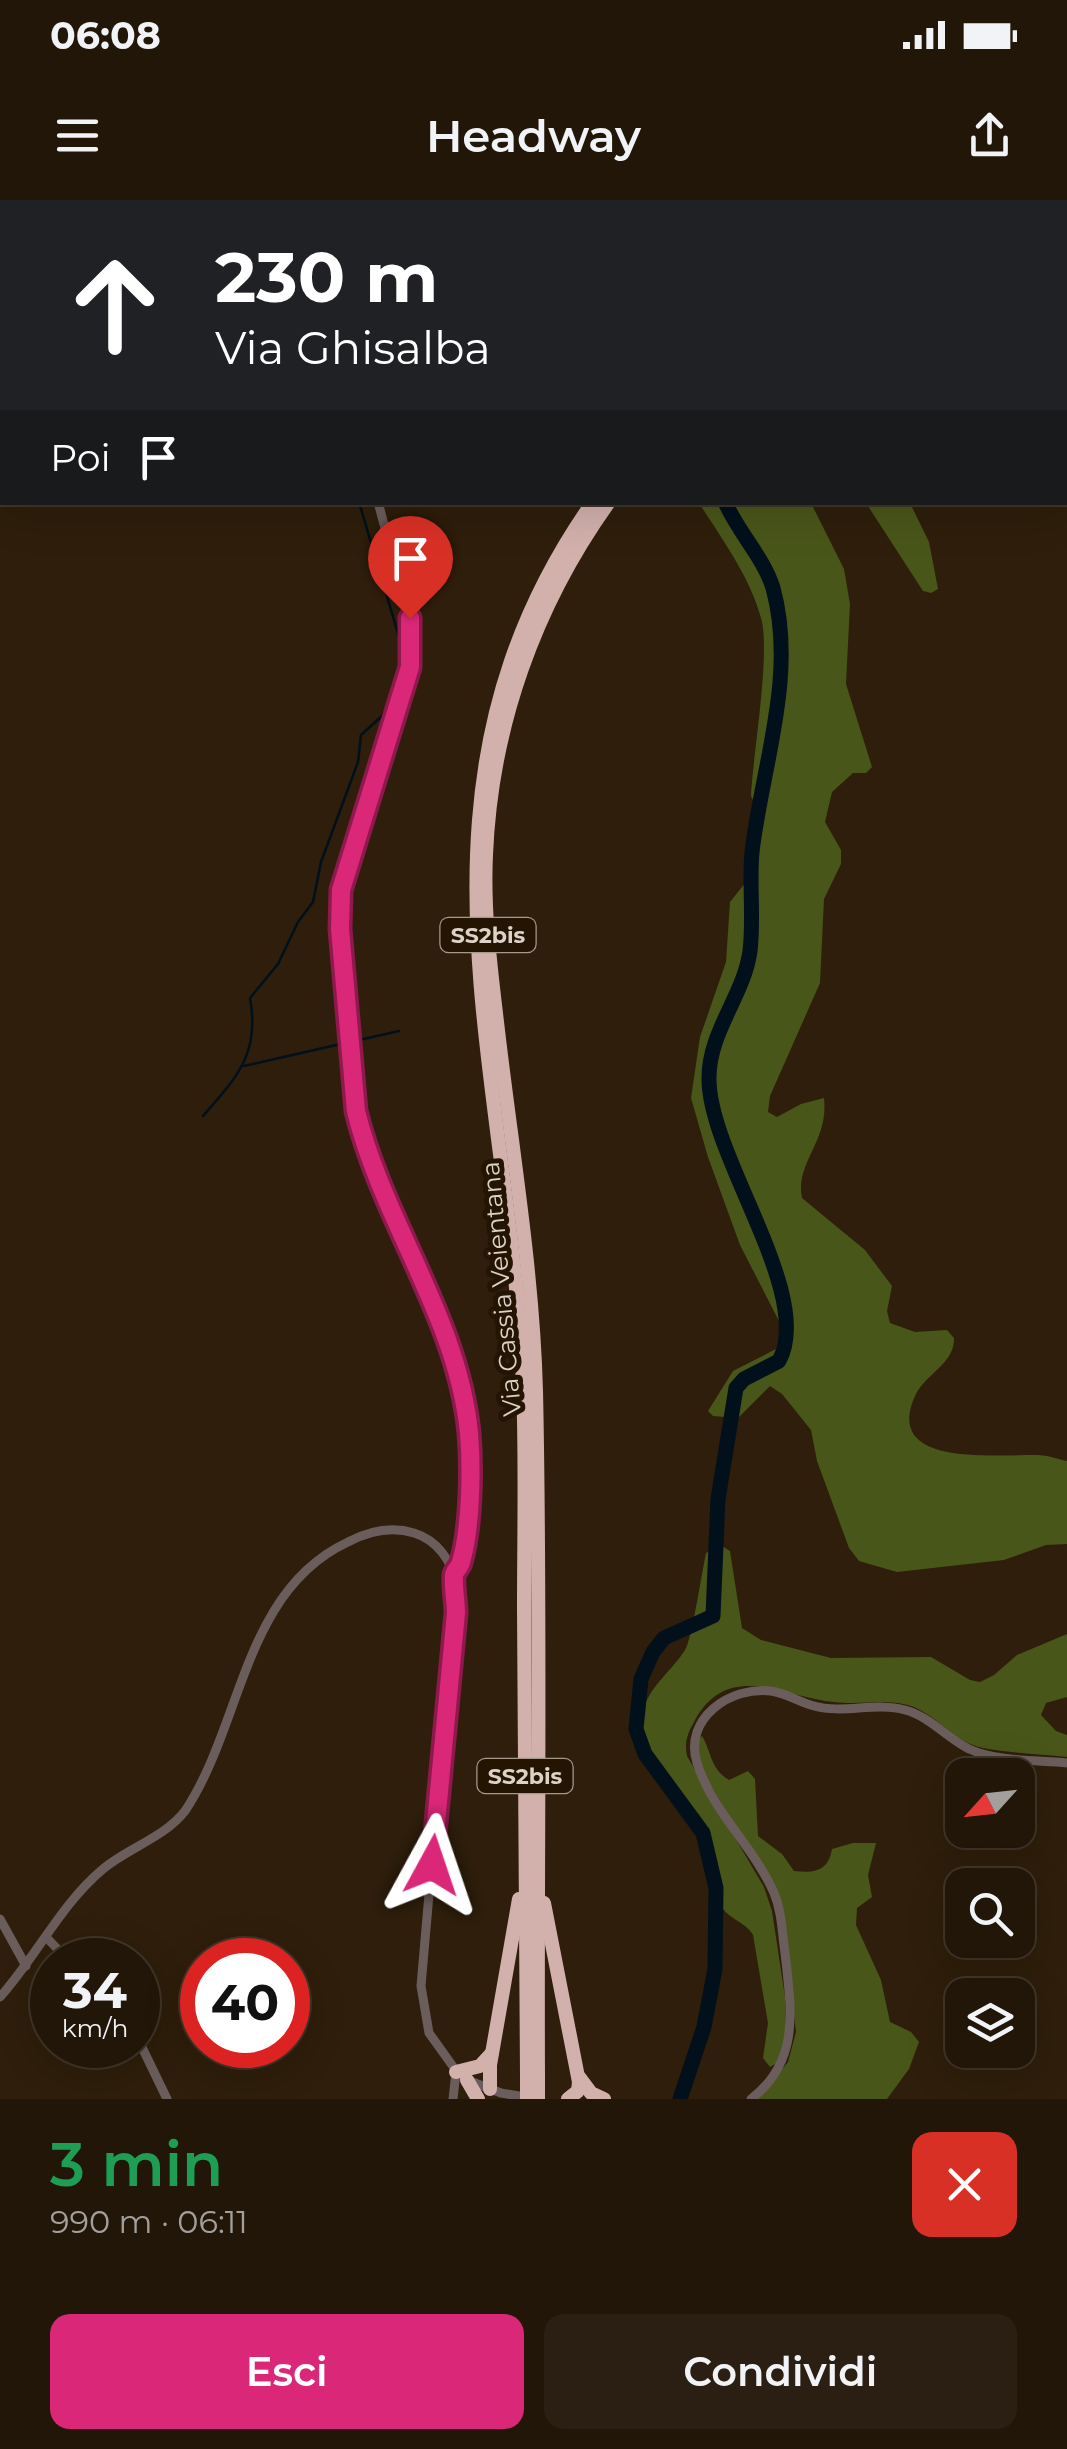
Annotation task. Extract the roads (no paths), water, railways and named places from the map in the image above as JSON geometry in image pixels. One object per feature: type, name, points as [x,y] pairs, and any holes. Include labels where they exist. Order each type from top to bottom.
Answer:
[{"type":"highway","name":"Via Cassia Veientana","points":[[529,1392],[478,958],[475,834],[489,744],[515,649],[557,561],[591,505]]},
{"type":"highway","name":"Via Cassia Veientana","points":[[527,2099],[532,2076],[529,1392],[521,1218],[489,954],[486,842],[500,749],[526,654],[566,569],[607,505]]},
{"type":"highway","points":[[490,2095],[492,2052],[532,1860]]},
{"type":"highway","points":[[532,1860],[577,2073],[578,2089],[568,2099]]},
{"type":"highway","points":[[490,2095],[461,2076],[480,2066],[492,2052]]},
{"type":"highway","points":[[577,2073],[589,2091],[604,2099]]},
{"type":"highway","name":"Via Cassia Veientana","points":[[532,2076],[541,2099]]},
{"type":"street","points":[[379,505],[410,618],[413,653],[341,890],[340,929],[358,1124],[384,1196],[424,1278],[462,1390],[468,1421],[466,1519],[461,1564],[454,1574]]},
{"type":"street","points":[[0,1997],[104,1868],[173,1824],[186,1811],[266,1625],[293,1580],[310,1563],[364,1534],[400,1530],[436,1545],[454,1574],[456,1613],[422,1992],[429,2034],[461,2076],[452,2099]]},
{"type":"street","points":[[751,2099],[766,2086],[783,2061],[791,2032],[791,2005],[774,1892],[735,1834],[697,1764],[696,1736],[711,1709],[729,1699],[760,1691],[778,1692],[826,1708],[900,1708],[979,1753],[1067,1764]]},
{"type":"street","points":[[0,1920],[26,1966]]},
{"type":"street","points":[[152,2068],[166,2099]]},
{"type":"street","points":[[490,2095],[541,2099]]},
{"type":"waterway","points":[[203,1116],[243,1063],[252,1034],[250,998],[278,964],[298,922],[313,902],[321,862],[358,762],[361,735],[382,716],[395,691],[402,647],[360,505]]},
{"type":"waterway","points":[[680,2099],[704,2027],[715,1969],[716,1888],[703,1833],[645,1754],[636,1729],[641,1679],[664,1638],[713,1616],[718,1499],[736,1388],[744,1379],[779,1361],[786,1333],[783,1300],[773,1264],[725,1148],[709,1080],[714,1046],[750,951],[752,852],[780,688],[779,621],[773,588],[727,505]]},
{"type":"waterway","points":[[359,1040],[399,1031]]},
{"type":"waterway","points":[[244,1066],[345,1043]]}]
